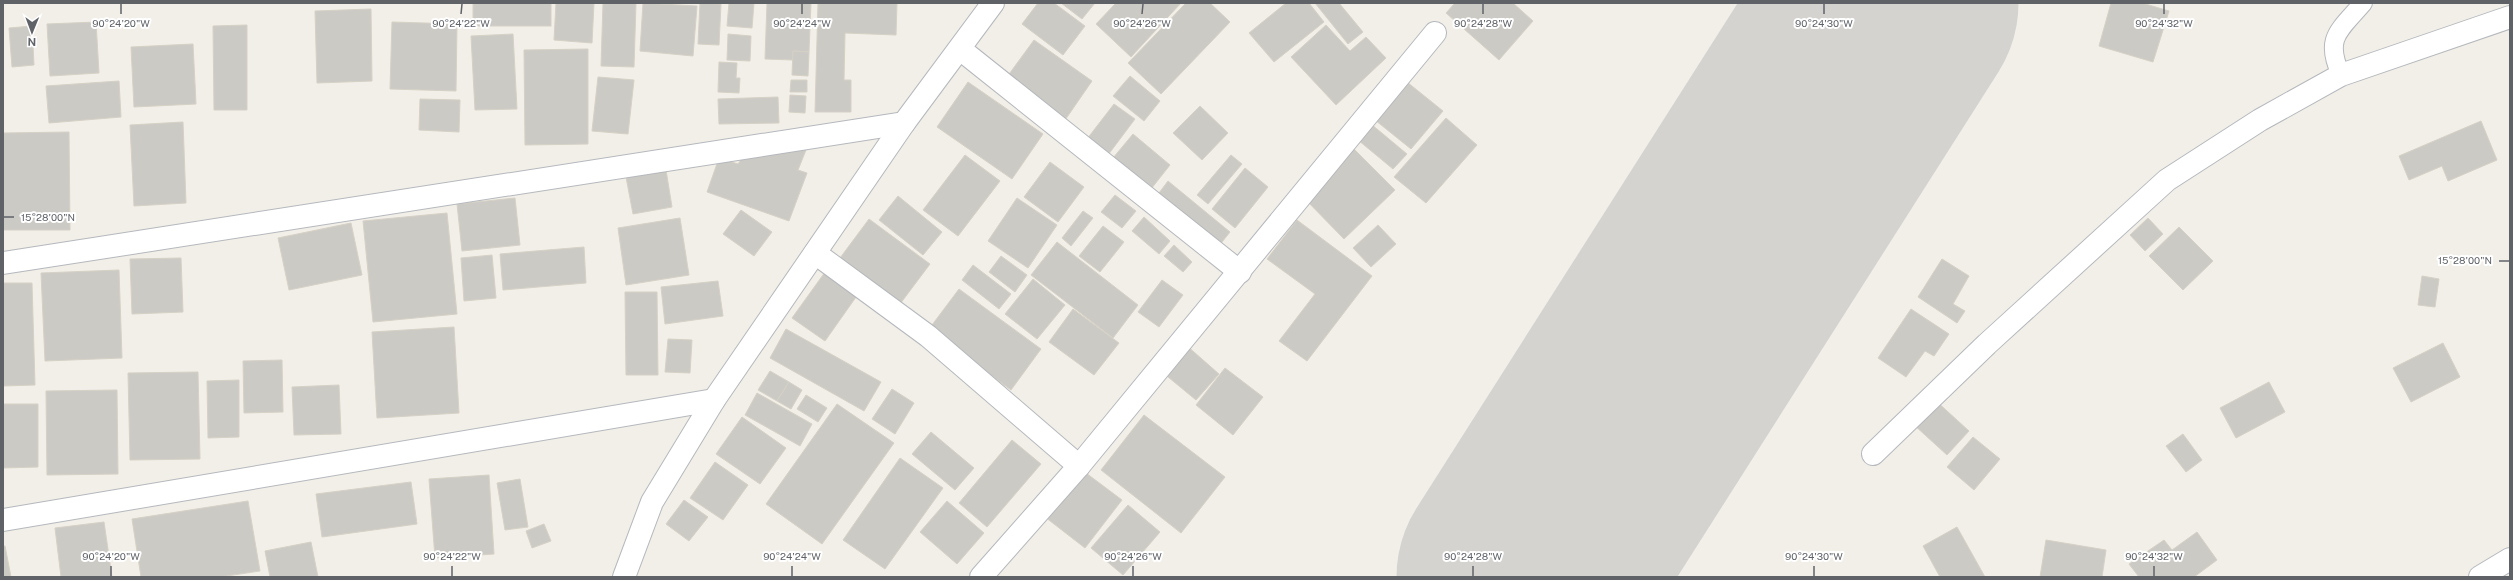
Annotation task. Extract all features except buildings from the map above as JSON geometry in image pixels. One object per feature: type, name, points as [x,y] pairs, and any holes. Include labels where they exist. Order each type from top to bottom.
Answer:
[{"type":"street","points":[[624,577],[652,502],[714,400],[904,123],[993,3]]},
{"type":"street","points":[[1873,454],[1987,344],[2167,180],[2260,120],[2341,75],[2510,16]]},
{"type":"street","points":[[981,577],[1079,466],[1435,33]]},
{"type":"street","points":[[960,49],[1240,272]]},
{"type":"street","points":[[3,263],[904,123]]},
{"type":"street","points":[[815,253],[928,336],[1079,466]]},
{"type":"street","points":[[3,520],[714,400]]},
{"type":"street","points":[[2480,577],[2510,560]]},
{"type":"lane","points":[[2341,75],[2333,58],[2333,44],[2337,33],[2363,3]]},
{"type":"runway","points":[[1525,577],[1890,3]]}]
